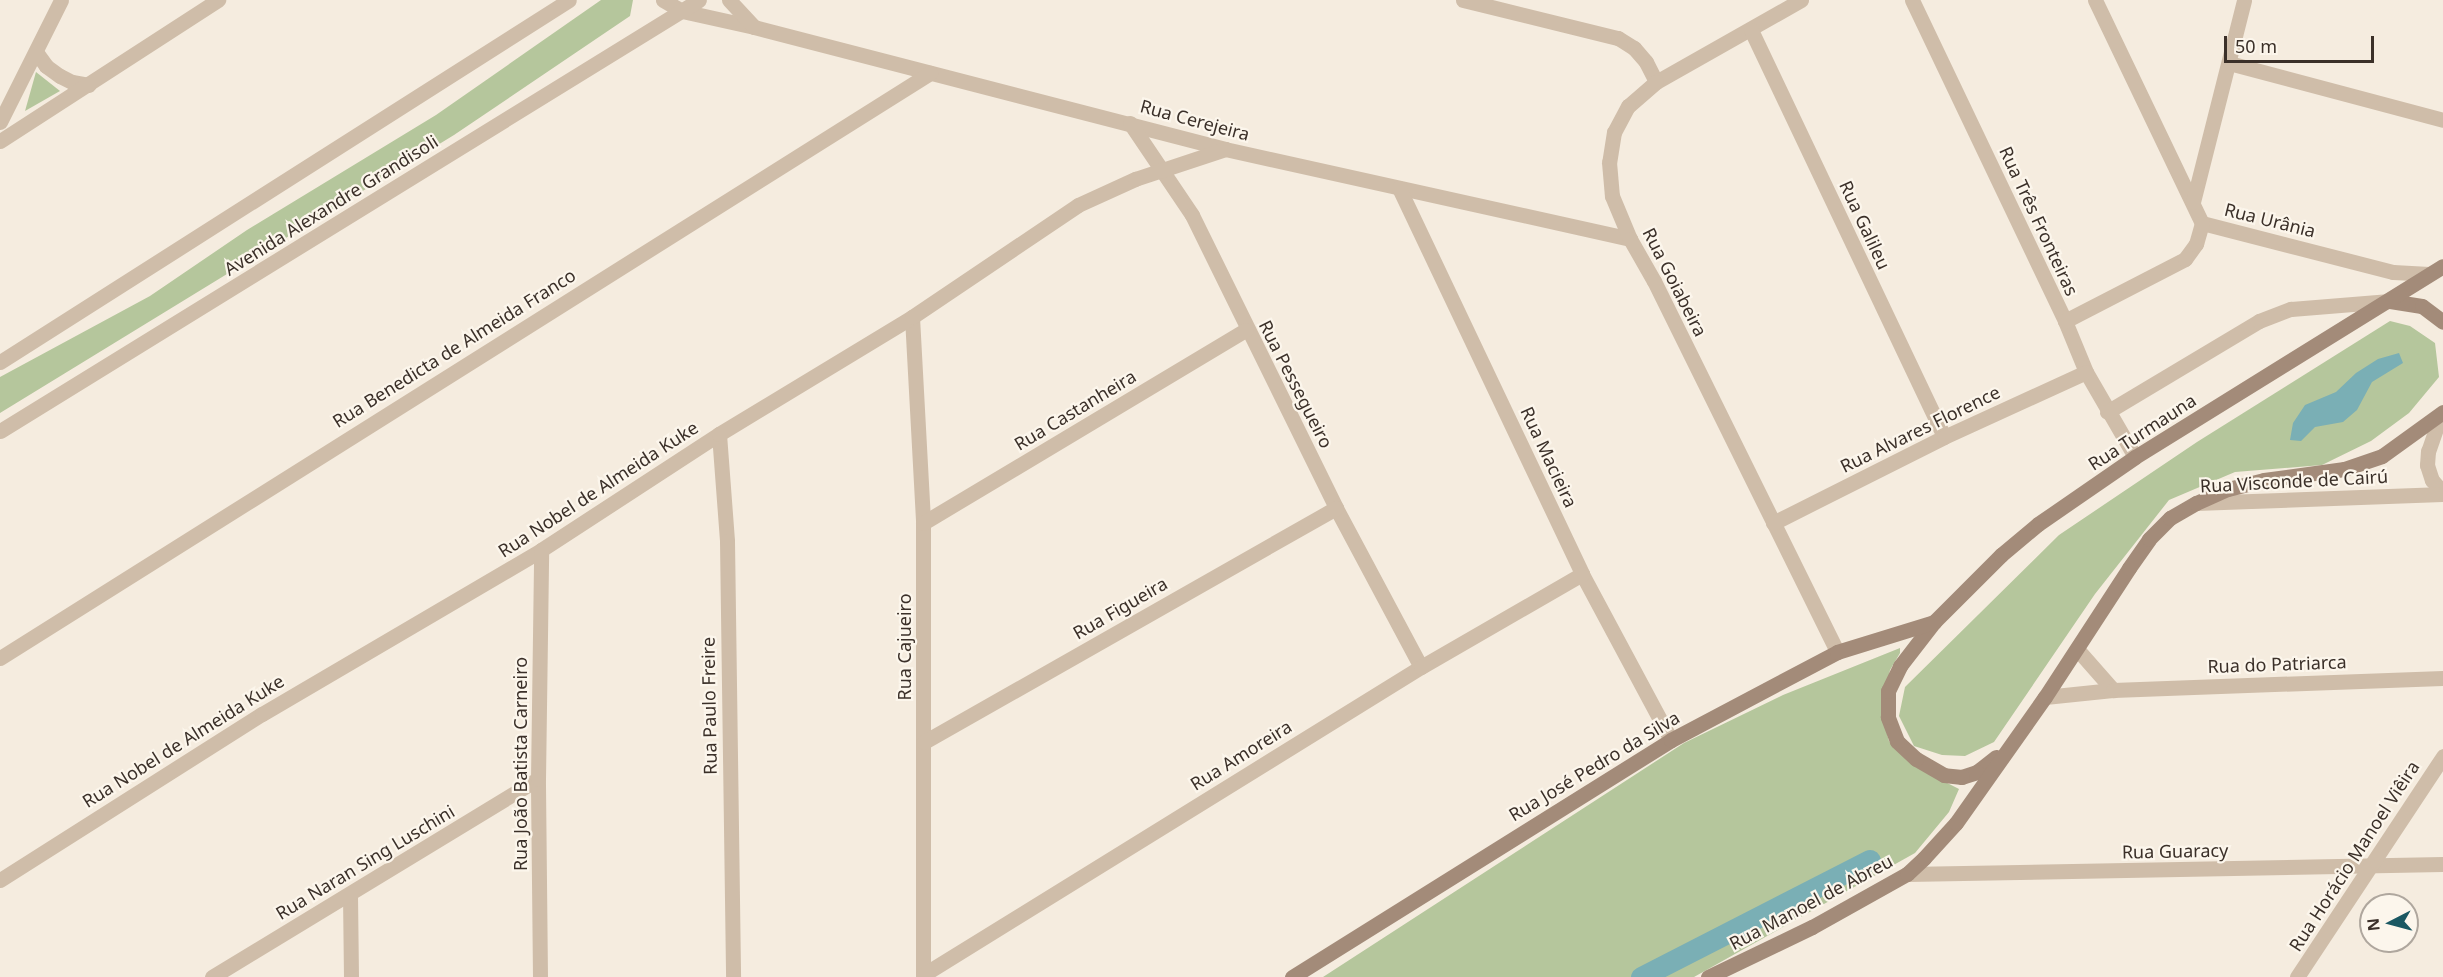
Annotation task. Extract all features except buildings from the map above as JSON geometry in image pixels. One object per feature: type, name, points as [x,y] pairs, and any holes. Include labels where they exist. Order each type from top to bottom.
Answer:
[{"type":"main road","name":"Rua Turmauna","points":[[2014,741],[1977,772],[1962,777],[1944,775],[1916,759],[1897,741],[1888,717],[1888,691],[1900,666],[1934,622],[2001,555],[2038,524],[2135,457],[2390,301],[2443,266]]},
{"type":"main road","points":[[2390,301],[2422,306],[2443,322]]},
{"type":"main road","points":[[2196,503],[2228,489],[2264,480],[2344,469],[2382,456],[2442,413]]},
{"type":"main road","name":"Rua Visconde de Cairú","points":[[2014,741],[2149,539],[2170,518],[2196,503]]},
{"type":"main road","name":"Rua José Pedro da Silva","points":[[1292,977],[1671,740],[1837,651],[1934,622]]},
{"type":"main road","name":"Rua Manoel de Abreu","points":[[1708,977],[1812,927],[1907,874],[1956,824],[2014,741]]},
{"type":"street","points":[[0,122],[61,0]]},
{"type":"street","points":[[0,141],[218,0]]},
{"type":"street","points":[[0,362],[569,0]]},
{"type":"street","points":[[663,0],[682,11]]},
{"type":"street","name":"Avenida Alexandre Grandisoli","points":[[0,431],[699,0]]},
{"type":"street","points":[[729,0],[754,27]]},
{"type":"street","points":[[1463,0],[1618,38],[1640,55],[1656,82]]},
{"type":"street","name":"Rua Goiabeira","points":[[1801,0],[1656,82],[1628,106],[1614,132],[1610,162],[1612,196],[1630,239],[1654,281],[1837,651]]},
{"type":"street","name":"Rua Três Fronteiras","points":[[1912,0],[2065,321],[2086,372],[2135,457]]},
{"type":"street","points":[[2095,0],[2202,223]]},
{"type":"street","points":[[2193,202],[2244,0]]},
{"type":"street","name":"Rua Cerejeira","points":[[682,11],[754,27],[1225,149],[1630,239]]},
{"type":"street","name":"Rua Galileu","points":[[1751,30],[1944,437]]},
{"type":"street","points":[[36,52],[46,66],[60,76],[72,82],[89,85]]},
{"type":"street","points":[[2229,63],[2443,120]]},
{"type":"street","name":"Rua Benedicta de Almeida Franco","points":[[0,658],[930,73]]},
{"type":"street","name":"Rua Pessegueiro","points":[[1130,123],[1192,214],[1246,330],[1336,508],[1421,667]]},
{"type":"street","name":"Rua Nobel de Almeida Kuke","points":[[0,880],[262,714],[541,550],[719,434],[912,317],[1078,205],[1103,191],[1225,149]]},
{"type":"street","name":"Rua Macieira","points":[[1399,188],[1582,574],[1671,740]]},
{"type":"street","name":"Rua Urânia","points":[[2065,321],[2185,260],[2196,244],[2202,223],[2393,272],[2429,274]]},
{"type":"street","points":[[2393,272],[2406,290]]},
{"type":"street","name":"Rua Turmauna","points":[[2108,412],[2259,321],[2290,309],[2390,301]]},
{"type":"street","name":"Rua Cajueiro","points":[[912,317],[923,523],[923,976]]},
{"type":"street","name":"Rua Castanheira","points":[[923,523],[1246,330]]},
{"type":"street","name":"Rua Alvares Florence","points":[[1773,524],[1944,437],[2086,372]]},
{"type":"street","name":"Rua Visconde de Cairú","points":[[2442,413],[2428,451],[2427,465],[2432,480],[2443,493]]},
{"type":"street","name":"Rua Paulo Freire","points":[[719,434],[727,541],[733,977]]},
{"type":"street","name":"Rua Visconde de Cairú","points":[[2196,503],[2443,493]]},
{"type":"street","name":"Rua Figueira","points":[[924,742],[1336,508]]},
{"type":"street","name":"Rua João Batista Carneiro","points":[[540,977],[538,779],[541,550]]},
{"type":"street","name":"Rua Amoreira","points":[[923,976],[1421,667],[1582,574]]},
{"type":"street","points":[[2077,648],[2113,690]]},
{"type":"street","name":"Rua do Patriarca","points":[[2045,697],[2113,690],[2443,678]]},
{"type":"street","name":"Rua Horácio Manoel Viêira","points":[[2297,977],[2443,756]]},
{"type":"street","name":"Rua Naran Sing Luschini","points":[[212,977],[538,779]]},
{"type":"street","name":"Rua Guaracy","points":[[1907,874],[2443,864]]},
{"type":"street","points":[[350,895],[351,977]]},
{"type":"green space","points":[[601,0],[633,0],[630,16],[454,135],[0,413],[0,377],[150,296],[247,230],[436,115]]},
{"type":"green space","points":[[36,72],[60,91],[25,111]]},
{"type":"green space","points":[[2390,321],[2410,326],[2435,343],[2439,377],[2409,413],[2371,441],[2322,465],[2235,472],[2169,500],[2095,594],[1994,742],[1965,756],[1942,755],[1914,746],[1899,716],[1905,687],[2059,535],[2197,442]]},
{"type":"green space","points":[[1900,648],[1900,653],[1890,670],[1881,712],[1889,741],[1914,766],[1959,789],[1949,812],[1915,853],[1694,977],[1323,977],[1684,743],[1783,695]]},
{"type":"water","points":[[2399,353],[2403,363],[2372,382],[2357,410],[2343,422],[2315,427],[2301,441],[2290,440],[2293,423],[2305,405],[2336,392],[2356,373],[2378,359]]},
{"type":"waterway","points":[[1641,977],[1870,860]]}]
